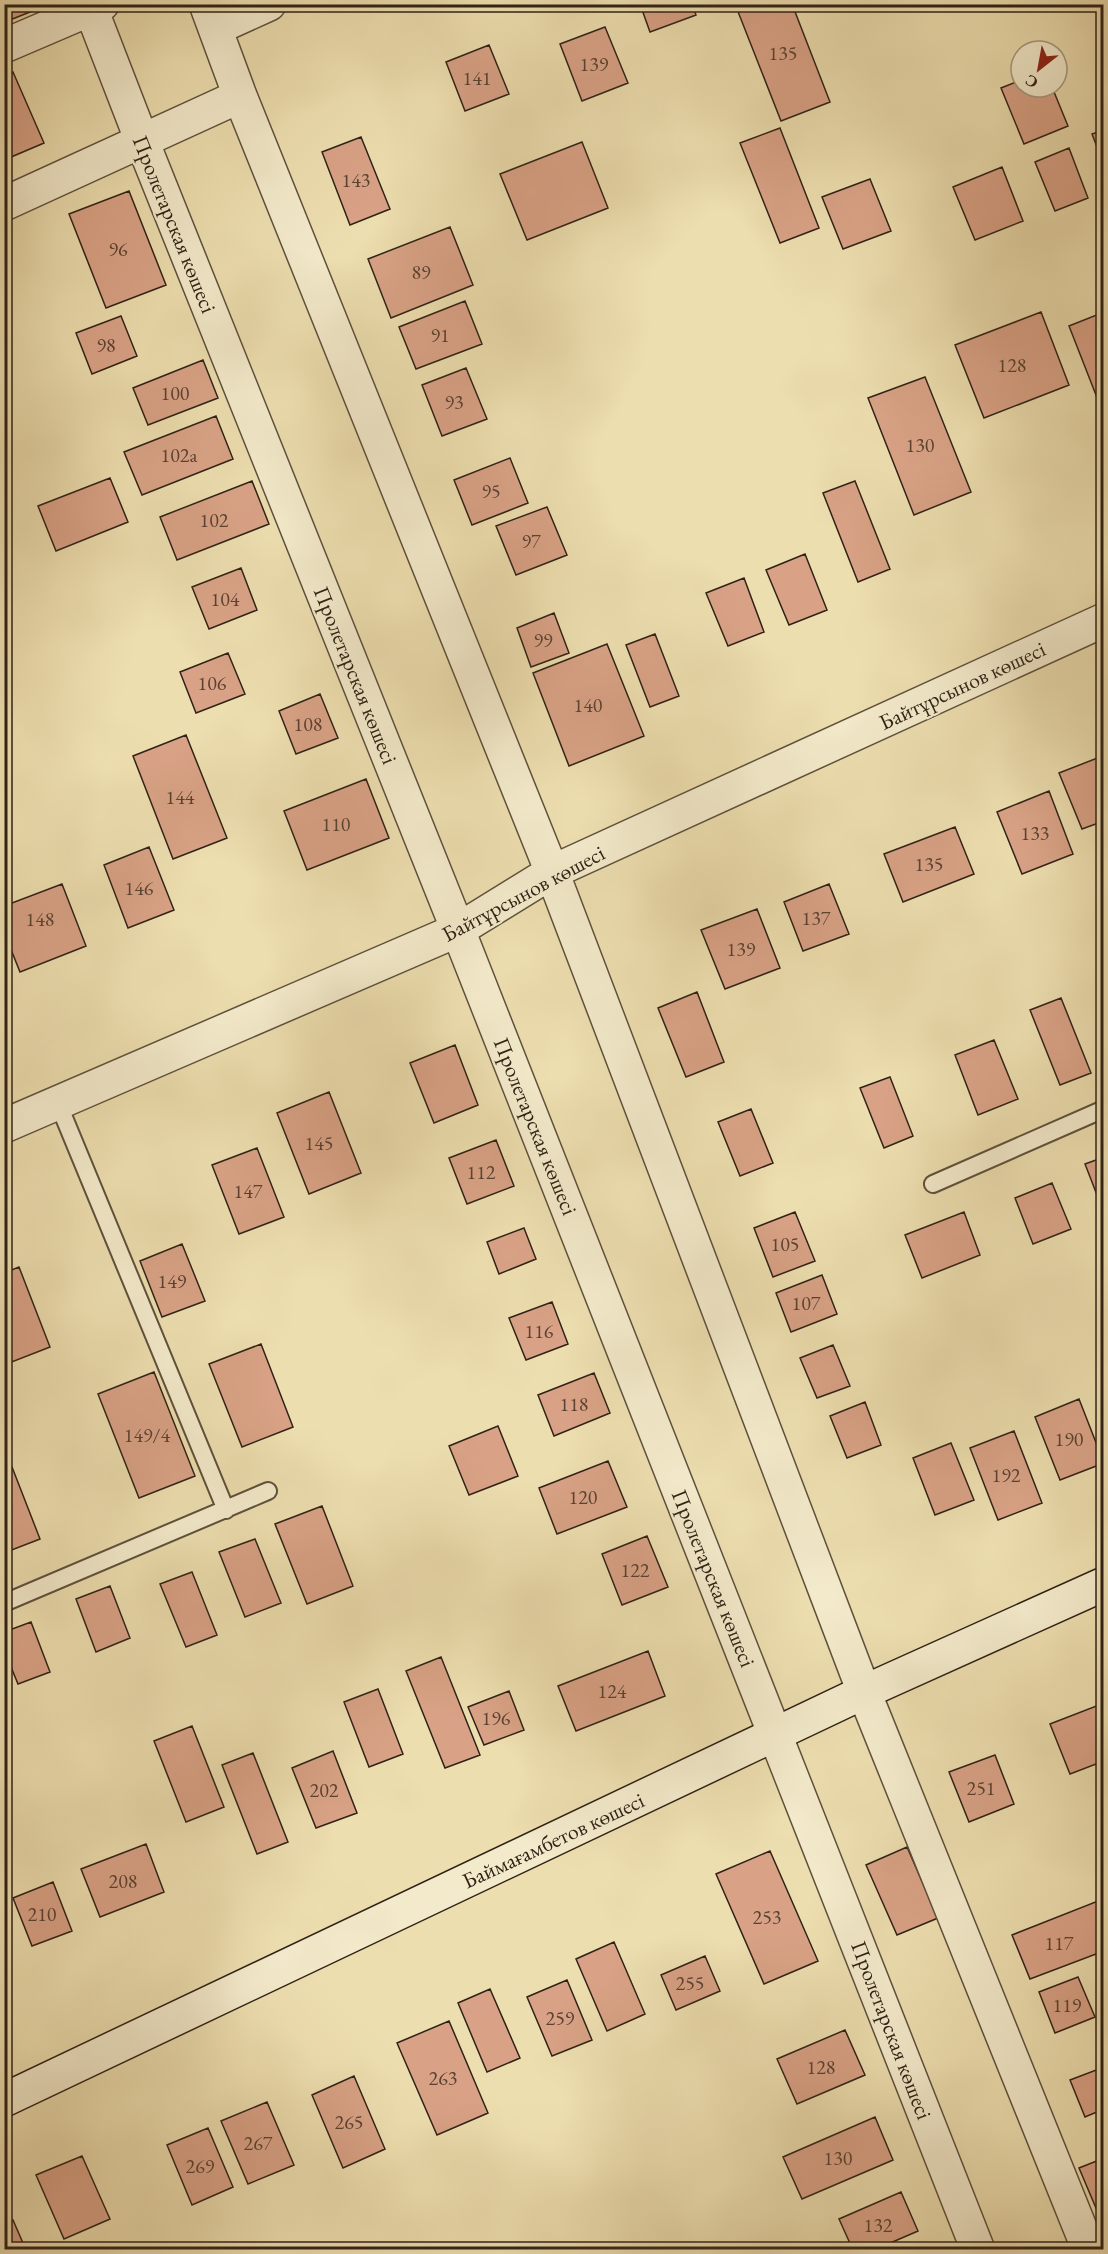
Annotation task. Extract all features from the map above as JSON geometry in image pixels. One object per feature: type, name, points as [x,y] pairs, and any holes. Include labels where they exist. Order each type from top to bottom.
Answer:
[{"type":"street","points":[[269,4],[211,16],[240,96],[552,872],[864,1692],[1089,2250]]},
{"type":"street","points":[[4,46],[94,6]]},
{"type":"street","name":"Пролетарская көшесі","points":[[94,6],[142,141],[458,930],[978,2250]]},
{"type":"street","points":[[4,204],[240,96]]},
{"type":"street","name":"Байтұрсынов көшесі","points":[[4,1126],[458,930],[552,872],[1104,620]]},
{"type":"street","name":"Баймағамбетов көшесі","points":[[4,2100],[864,1692],[1104,1584]]},
{"type":"lane","points":[[58,1103],[226,1510]]},
{"type":"lane","points":[[933,1184],[1104,1109]]},
{"type":"lane","points":[[4,1603],[268,1491]]},
{"type":"building","points":[[4,4],[50,4],[10,20]]},
{"type":"building","points":[[640,4],[692,4],[696,15],[650,32]]},
{"type":"building","points":[[735,4],[792,4],[830,102],[781,121]]},
{"type":"building","points":[[605,27],[628,83],[582,101],[560,44]]},
{"type":"building","points":[[489,45],[509,94],[465,111],[446,62]]},
{"type":"building","points":[[13,72],[44,143],[4,160],[4,76]]},
{"type":"building","points":[[1009,85],[1009,99],[1057,99],[1068,126],[1024,144],[1001,88]]},
{"type":"building","points":[[780,128],[819,228],[780,243],[740,143]]},
{"type":"building","points":[[1104,130],[1104,165],[1092,134]]},
{"type":"building","points":[[361,137],[390,209],[350,225],[322,152]]},
{"type":"building","points":[[582,142],[608,208],[527,240],[500,174]]},
{"type":"building","points":[[1069,148],[1088,198],[1055,211],[1035,162]]},
{"type":"building","points":[[1002,167],[1023,221],[975,240],[953,187]]},
{"type":"building","points":[[870,179],[891,231],[843,249],[822,197]]},
{"type":"building","points":[[129,191],[166,285],[106,308],[69,214]]},
{"type":"building","points":[[450,227],[473,285],[391,318],[368,259]]},
{"type":"building","points":[[465,301],[482,344],[416,369],[399,327]]},
{"type":"building","points":[[1041,312],[1069,385],[984,418],[955,345]]},
{"type":"building","points":[[1104,312],[1104,412],[1103,413],[1069,326]]},
{"type":"building","points":[[121,316],[137,356],[92,374],[76,333]]},
{"type":"building","points":[[203,360],[218,398],[148,425],[133,388]]},
{"type":"building","points":[[466,368],[487,419],[442,436],[422,385]]},
{"type":"building","points":[[925,377],[971,492],[914,515],[868,398]]},
{"type":"building","points":[[216,416],[233,459],[142,495],[124,452]]},
{"type":"building","points":[[510,458],[528,503],[472,525],[454,480]]},
{"type":"building","points":[[110,478],[128,522],[56,551],[38,506]]},
{"type":"building","points":[[252,481],[269,524],[177,560],[160,517]]},
{"type":"building","points":[[855,481],[890,569],[858,582],[823,493]]},
{"type":"building","points":[[547,507],[567,555],[516,575],[496,526]]},
{"type":"building","points":[[805,554],[827,610],[789,625],[766,570]]},
{"type":"building","points":[[241,568],[257,610],[209,629],[192,587]]},
{"type":"building","points":[[744,578],[764,632],[728,646],[706,593]]},
{"type":"building","points":[[554,613],[569,653],[531,667],[517,628]]},
{"type":"building","points":[[655,634],[679,696],[650,707],[626,645]]},
{"type":"building","points":[[607,644],[644,736],[569,766],[533,673]]},
{"type":"building","points":[[228,653],[245,694],[196,713],[180,672]]},
{"type":"building","points":[[320,694],[338,738],[296,754],[279,711]]},
{"type":"building","points":[[186,735],[227,838],[173,859],[133,756]]},
{"type":"building","points":[[1100,757],[1104,765],[1104,821],[1082,829],[1059,773]]},
{"type":"building","points":[[366,779],[389,838],[307,870],[284,811]]},
{"type":"building","points":[[1049,791],[1073,854],[1022,874],[997,812]]},
{"type":"building","points":[[955,827],[974,874],[903,902],[884,854]]},
{"type":"building","points":[[149,847],[174,910],[128,928],[104,865]]},
{"type":"building","points":[[62,884],[86,946],[20,972],[4,932],[4,906]]},
{"type":"building","points":[[829,884],[849,934],[803,951],[784,902]]},
{"type":"building","points":[[757,909],[780,968],[725,989],[701,930]]},
{"type":"building","points":[[697,992],[724,1062],[686,1077],[658,1008]]},
{"type":"building","points":[[1061,998],[1091,1073],[1060,1085],[1030,1010]]},
{"type":"building","points":[[994,1040],[1018,1099],[978,1115],[955,1055]]},
{"type":"building","points":[[455,1045],[478,1105],[434,1123],[410,1063]]},
{"type":"building","points":[[890,1077],[913,1136],[884,1148],[860,1088]]},
{"type":"building","points":[[329,1092],[361,1173],[309,1194],[277,1113]]},
{"type":"building","points":[[751,1109],[773,1163],[740,1176],[718,1122]]},
{"type":"building","points":[[496,1140],[514,1186],[467,1204],[449,1158]]},
{"type":"building","points":[[257,1148],[284,1217],[239,1234],[212,1165]]},
{"type":"building","points":[[1104,1157],[1104,1213],[1085,1164]]},
{"type":"building","points":[[1052,1183],[1071,1229],[1033,1244],[1015,1198]]},
{"type":"building","points":[[795,1212],[815,1261],[773,1277],[754,1228]]},
{"type":"building","points":[[964,1212],[980,1255],[922,1278],[905,1235]]},
{"type":"building","points":[[524,1228],[536,1259],[499,1274],[487,1242]]},
{"type":"building","points":[[182,1244],[205,1301],[162,1317],[140,1261]]},
{"type":"building","points":[[19,1267],[50,1347],[4,1365],[4,1273]]},
{"type":"building","points":[[822,1275],[837,1314],[791,1332],[776,1293]]},
{"type":"building","points":[[552,1302],[568,1344],[526,1360],[509,1318]]},
{"type":"building","points":[[261,1344],[293,1427],[242,1447],[209,1364]]},
{"type":"building","points":[[833,1345],[850,1386],[817,1398],[800,1358]]},
{"type":"building","points":[[154,1372],[195,1476],[139,1498],[98,1394]]},
{"type":"building","points":[[594,1373],[610,1413],[554,1436],[538,1395]]},
{"type":"building","points":[[1079,1399],[1104,1463],[1060,1480],[1035,1417]]},
{"type":"building","points":[[865,1402],[881,1445],[847,1458],[830,1416]]},
{"type":"building","points":[[498,1426],[518,1476],[469,1495],[449,1446]]},
{"type":"building","points":[[1014,1431],[1042,1503],[998,1520],[970,1448]]},
{"type":"building","points":[[951,1443],[974,1500],[935,1515],[913,1458]]},
{"type":"building","points":[[608,1461],[627,1507],[557,1534],[539,1488]]},
{"type":"building","points":[[12,1467],[40,1539],[4,1553],[4,1471]]},
{"type":"building","points":[[322,1506],[353,1586],[307,1604],[275,1524]]},
{"type":"building","points":[[647,1536],[668,1587],[622,1605],[602,1554]]},
{"type":"building","points":[[255,1539],[281,1603],[245,1617],[219,1552]]},
{"type":"building","points":[[192,1572],[217,1635],[186,1647],[160,1584]]},
{"type":"building","points":[[110,1586],[130,1638],[96,1652],[76,1599]]},
{"type":"building","points":[[31,1622],[50,1672],[18,1684],[4,1650],[4,1632]]},
{"type":"building","points":[[648,1651],[665,1696],[576,1731],[558,1686]]},
{"type":"building","points":[[441,1657],[480,1755],[445,1768],[406,1671]]},
{"type":"building","points":[[378,1689],[403,1754],[369,1767],[344,1702]]},
{"type":"building","points":[[509,1691],[524,1730],[484,1745],[468,1707]]},
{"type":"building","points":[[1104,1703],[1104,1761],[1070,1774],[1050,1724]]},
{"type":"building","points":[[192,1726],[224,1807],[186,1822],[154,1741]]},
{"type":"building","points":[[333,1751],[357,1813],[316,1828],[292,1768]]},
{"type":"building","points":[[253,1753],[288,1842],[257,1854],[222,1765]]},
{"type":"building","points":[[995,1755],[1014,1804],[969,1822],[949,1772]]},
{"type":"building","points":[[146,1844],[164,1892],[100,1917],[81,1869]]},
{"type":"building","points":[[907,1847],[938,1918],[897,1935],[866,1865]]},
{"type":"building","points":[[770,1851],[818,1961],[764,1984],[716,1874]]},
{"type":"building","points":[[53,1882],[72,1931],[32,1946],[13,1898]]},
{"type":"building","points":[[1103,1899],[1104,1951],[1030,1979],[1012,1935]]},
{"type":"building","points":[[614,1942],[645,2014],[607,2031],[576,1959]]},
{"type":"building","points":[[705,1956],[720,1991],[676,2010],[661,1975]]},
{"type":"building","points":[[1078,1977],[1095,2017],[1055,2033],[1039,1992]]},
{"type":"building","points":[[567,1980],[592,2040],[552,2056],[527,1997]]},
{"type":"building","points":[[490,1989],[520,2058],[487,2072],[458,2003]]},
{"type":"building","points":[[449,2021],[488,2113],[437,2135],[397,2043]]},
{"type":"building","points":[[845,2030],[865,2075],[797,2104],[777,2059]]},
{"type":"building","points":[[1104,2067],[1104,2109],[1085,2117],[1070,2080]]},
{"type":"building","points":[[354,2076],[385,2149],[343,2168],[312,2095]]},
{"type":"building","points":[[267,2102],[294,2165],[248,2184],[221,2121]]},
{"type":"building","points":[[875,2117],[893,2160],[802,2199],[783,2157]]},
{"type":"building","points":[[208,2128],[233,2187],[192,2205],[167,2145]]},
{"type":"building","points":[[82,2156],[110,2219],[64,2239],[36,2175]]},
{"type":"building","points":[[1104,2158],[1104,2227],[1079,2168]]},
{"type":"building","points":[[901,2192],[918,2231],[874,2250],[853,2250],[839,2219]]},
{"type":"building","points":[[13,2220],[26,2250],[4,2250],[4,2224]]}]
